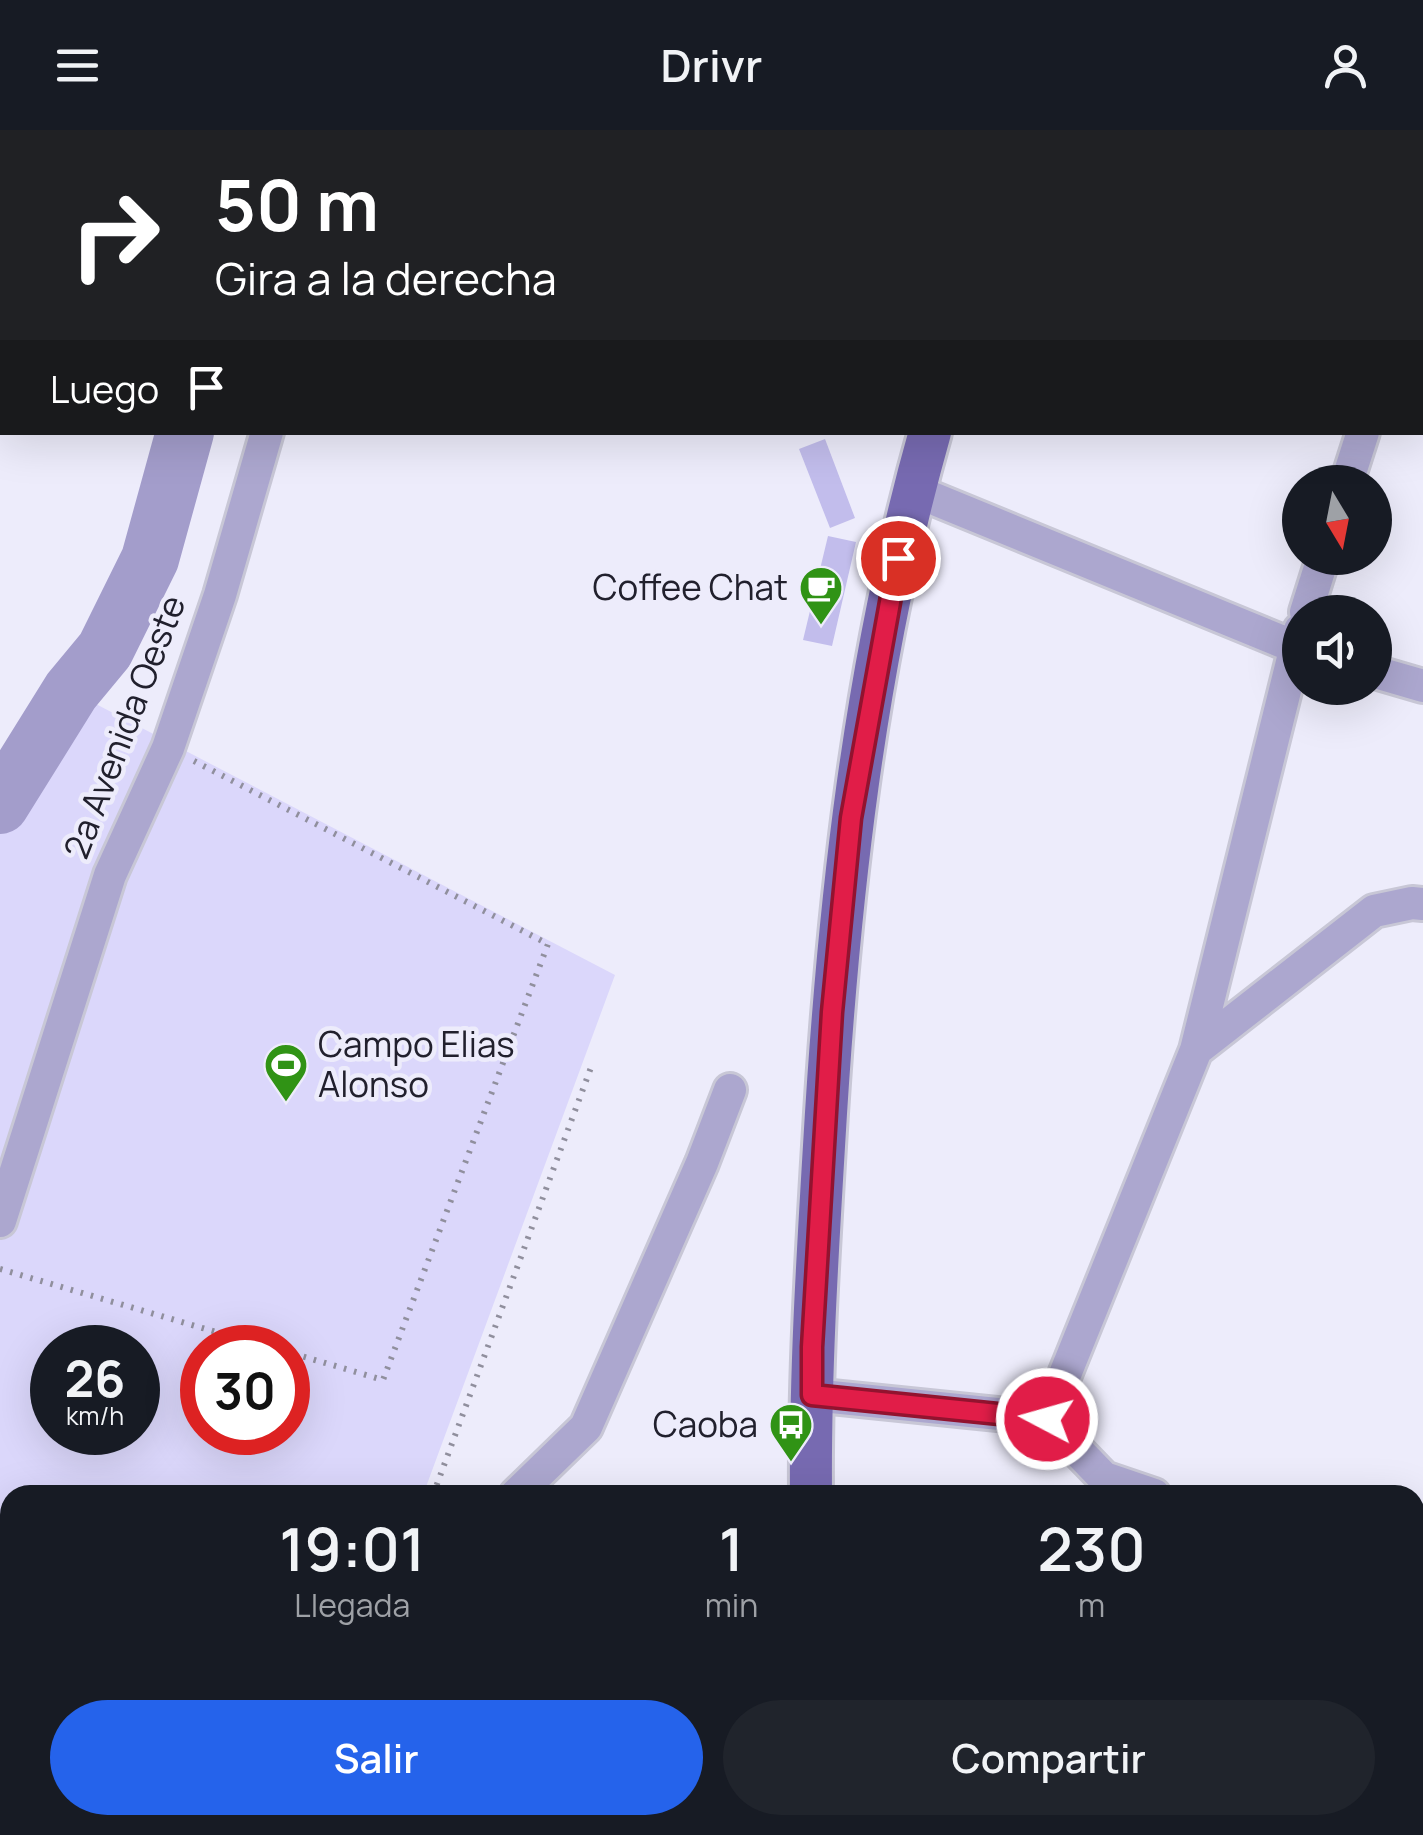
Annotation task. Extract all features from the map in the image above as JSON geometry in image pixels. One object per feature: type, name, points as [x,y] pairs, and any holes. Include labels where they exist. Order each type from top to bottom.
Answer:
[{"type":"main road","points":[[811,1485],[812,1347],[832,1012],[851,818],[889,592],[915,491],[922,436]]},
{"type":"street","name":"2a Avenida Oeste","points":[[0,1221],[110,874],[168,748],[220,595],[266,435]]},
{"type":"street","points":[[1352,465],[1362,435]]},
{"type":"street","points":[[915,491],[1282,636]]},
{"type":"street","points":[[1392,677],[1423,686]]},
{"type":"street","points":[[1047,1419],[1196,1050],[1282,705]]},
{"type":"street","points":[[1196,1050],[1374,912],[1412,902],[1423,904]]},
{"type":"street","points":[[526,1485],[586,1427],[730,1090]]},
{"type":"street","points":[[812,1395],[1047,1419],[1102,1485]]},
{"type":"path","points":[[168,748],[548,944],[383,1380],[310,1358]]},
{"type":"path","points":[[437,1485],[594,1062]]},
{"type":"path","points":[[0,1269],[192,1325]]},
{"type":"shaded area","points":[[71,691],[615,975],[427,1485],[0,1485],[0,805]]},
{"type":"building","points":[[825,439],[855,518],[830,528],[799,449]]},
{"type":"building","points":[[828,536],[856,542],[832,646],[803,640]]},
{"type":"waterway","points":[[0,805],[71,691],[105,650],[150,559],[184,435]]},
{"type":"place","name":"Coffee Chat","points":[[821,626]]},
{"type":"place","name":"Campo Elias Alonso","points":[[286,1103]]},
{"type":"place","name":"Caoba","points":[[791,1463]]},
{"type":"route","points":[[898,558],[851,818],[832,1012],[812,1395],[1047,1419]]}]
